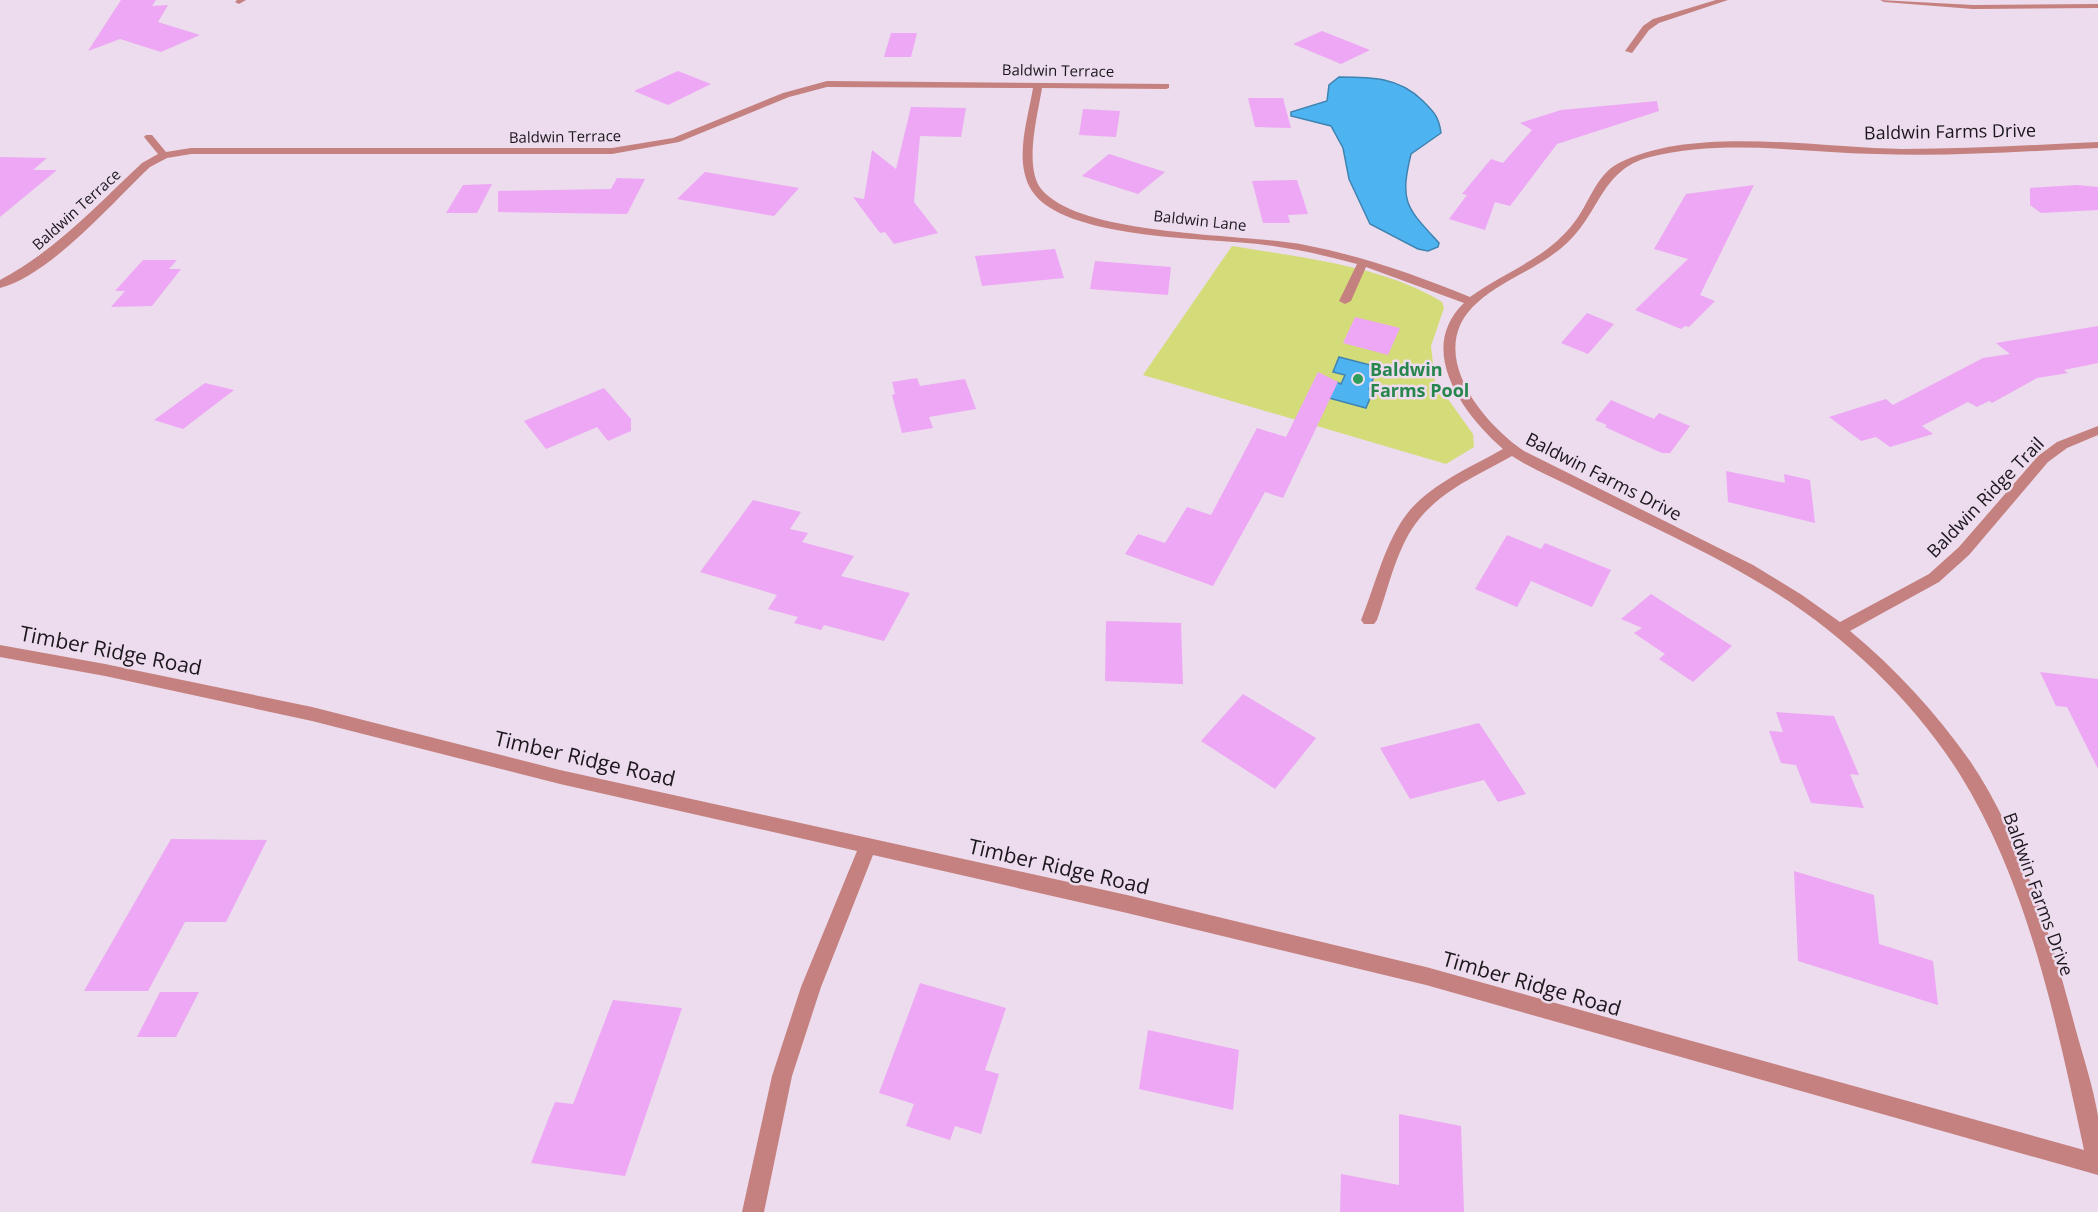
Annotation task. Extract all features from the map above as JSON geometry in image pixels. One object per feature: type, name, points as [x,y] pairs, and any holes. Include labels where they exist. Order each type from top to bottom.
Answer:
[{"type":"street","points":[[1629,51],[1646,28],[1656,21],[1724,0]]},
{"type":"street","points":[[1884,0],[1973,7],[2098,6]]},
{"type":"street","name":"Baldwin Terrace","points":[[0,285],[41,261],[146,165],[164,155],[191,151],[612,151],[644,148],[678,140],[775,97],[798,89],[827,84],[1166,86]]},
{"type":"street","name":"Baldwin Lane","points":[[1038,85],[1027,163],[1029,176],[1045,200],[1060,210],[1113,225],[1261,241],[1363,262],[1406,274],[1469,301]]},
{"type":"street","points":[[149,137],[164,155]]},
{"type":"street","name":"Baldwin Farms Drive","points":[[2098,145],[1900,152],[1709,146],[1641,156],[1618,167],[1600,184],[1574,232],[1539,260],[1469,301],[1450,338],[1450,365],[1463,396],[1512,450],[1759,575],[1839,630],[1887,674],[1936,727],[1968,774],[1998,827],[2054,984],[2098,1163]]},
{"type":"street","points":[[1345,301],[1363,262]]},
{"type":"street","name":"Baldwin Ridge Trail","points":[[1839,630],[1934,578],[1964,551],[2043,459],[2061,445],[2098,430]]},
{"type":"street","points":[[1370,620],[1403,535],[1414,515],[1452,483],[1512,450]]},
{"type":"street","name":"Timber Ridge Road","points":[[0,651],[88,666],[312,714],[560,777],[1127,904],[1426,976],[2098,1163]]},
{"type":"street","points":[[753,1212],[782,1076],[811,987],[868,846]]},
{"type":"green space","points":[[1232,246],[1368,271],[1419,290],[1442,302],[1444,308],[1431,346],[1435,381],[1473,434],[1474,447],[1446,464],[1143,375]]},
{"type":"water","points":[[1339,77],[1373,78],[1394,83],[1414,93],[1435,115],[1441,133],[1411,154],[1407,170],[1406,194],[1408,204],[1419,221],[1439,243],[1438,247],[1428,251],[1418,249],[1370,224],[1349,179],[1343,148],[1331,126],[1291,116],[1291,112],[1327,101],[1329,85]]},
{"type":"water","name":"Baldwin Farms Pool","points":[[1339,357],[1378,367],[1369,389],[1373,391],[1366,408],[1329,398],[1336,382],[1341,384],[1345,375],[1333,372]]},
{"type":"building","points":[[121,0],[156,0],[152,6],[168,5],[158,22],[200,35],[161,52],[120,39],[88,51]]},
{"type":"building","points":[[1322,31],[1370,50],[1341,64],[1293,44]]},
{"type":"building","points":[[891,33],[917,33],[911,57],[884,57]]},
{"type":"building","points":[[678,71],[711,84],[668,105],[634,91]]},
{"type":"building","points":[[1248,98],[1283,98],[1291,128],[1255,127]]},
{"type":"building","points":[[1657,101],[1659,111],[1557,144],[1510,206],[1495,202],[1485,230],[1449,219],[1467,195],[1462,194],[1491,159],[1503,163],[1532,130],[1520,123],[1561,110]]},
{"type":"building","points":[[911,107],[966,108],[961,137],[920,136],[914,202],[938,233],[894,244],[885,232],[880,233],[853,197],[864,199],[872,150],[896,169]]},
{"type":"building","points":[[1083,109],[1120,111],[1116,137],[1079,135]]},
{"type":"building","points":[[1109,154],[1165,172],[1138,194],[1082,176]]},
{"type":"building","points":[[0,157],[47,158],[33,170],[57,170],[0,217]]},
{"type":"building","points":[[705,172],[799,188],[774,216],[677,199]]},
{"type":"building","points":[[617,178],[645,179],[627,214],[498,212],[498,191],[611,189]]},
{"type":"building","points":[[1297,180],[1308,214],[1288,215],[1290,223],[1263,223],[1252,181]]},
{"type":"building","points":[[492,184],[477,213],[446,213],[463,185]]},
{"type":"building","points":[[1754,185],[1700,295],[1715,301],[1689,327],[1685,326],[1681,329],[1635,310],[1688,259],[1654,249],[1686,194]]},
{"type":"building","points":[[2077,185],[2098,187],[2098,210],[2041,213],[2030,205],[2030,188]]},
{"type":"building","points":[[1055,249],[1064,278],[982,286],[975,256]]},
{"type":"building","points":[[143,260],[177,260],[169,269],[181,269],[152,306],[111,307],[125,291],[115,291]]},
{"type":"building","points":[[1095,261],[1171,267],[1168,295],[1090,289]]},
{"type":"building","points":[[1587,313],[1614,324],[1588,354],[1561,343]]},
{"type":"building","points":[[1355,317],[1400,328],[1388,355],[1343,343]]},
{"type":"building","points":[[2098,326],[2098,363],[2064,370],[2068,373],[2037,378],[1992,403],[1989,401],[1977,407],[1968,402],[1922,426],[1933,434],[1890,447],[1876,437],[1861,441],[1829,417],[1886,399],[1893,405],[1983,358],[2010,354],[1996,343]]},
{"type":"building","points":[[1318,372],[1338,382],[1283,498],[1265,492],[1213,586],[1125,554],[1138,534],[1165,543],[1187,507],[1211,515],[1257,428],[1286,437]]},
{"type":"building","points":[[917,378],[920,386],[965,379],[976,409],[929,417],[933,428],[902,433],[892,395],[895,394],[892,382]]},
{"type":"building","points":[[205,383],[234,390],[183,429],[154,420]]},
{"type":"building","points":[[604,388],[631,419],[631,431],[608,441],[597,427],[546,449],[524,421]]},
{"type":"building","points":[[1611,400],[1654,419],[1659,413],[1690,426],[1670,453],[1662,453],[1605,427],[1607,425],[1595,420]]},
{"type":"building","points":[[1726,471],[1785,483],[1784,474],[1810,480],[1815,523],[1728,502]]},
{"type":"building","points":[[753,500],[801,512],[790,529],[808,533],[802,542],[854,556],[841,576],[910,593],[884,641],[824,625],[821,630],[794,623],[798,617],[768,609],[777,595],[700,572]]},
{"type":"building","points":[[1507,535],[1541,549],[1545,543],[1611,570],[1592,607],[1531,581],[1517,607],[1475,589]]},
{"type":"building","points":[[1651,594],[1732,646],[1693,682],[1659,659],[1665,654],[1634,633],[1642,628],[1621,619]]},
{"type":"building","points":[[1106,621],[1181,623],[1183,684],[1105,681]]},
{"type":"building","points":[[2040,672],[2098,679],[2098,769],[2067,707],[2056,706]]},
{"type":"building","points":[[1243,694],[1316,738],[1275,789],[1201,741]]},
{"type":"building","points":[[1776,712],[1834,716],[1859,775],[1850,774],[1864,808],[1811,803],[1796,765],[1781,763],[1769,731],[1783,732]]},
{"type":"building","points":[[1479,723],[1526,794],[1498,802],[1484,780],[1410,799],[1380,748]]},
{"type":"building","points":[[171,839],[267,840],[226,922],[185,922],[148,991],[84,991]]},
{"type":"building","points":[[1794,871],[1874,895],[1879,944],[1933,961],[1938,1005],[1798,961]]},
{"type":"building","points":[[920,983],[1006,1008],[985,1070],[999,1074],[981,1134],[955,1126],[950,1140],[906,1126],[914,1104],[879,1093]]},
{"type":"building","points":[[160,992],[199,992],[176,1037],[137,1037]]},
{"type":"building","points":[[613,1000],[682,1008],[625,1176],[531,1163],[555,1102],[573,1104]]},
{"type":"building","points":[[1148,1030],[1239,1050],[1233,1110],[1139,1089]]},
{"type":"building","points":[[1399,1114],[1461,1126],[1464,1212],[1340,1212],[1341,1174],[1399,1185]]},
{"type":"place","name":"Baldwin Farms Pool","points":[[1358,379]]}]
